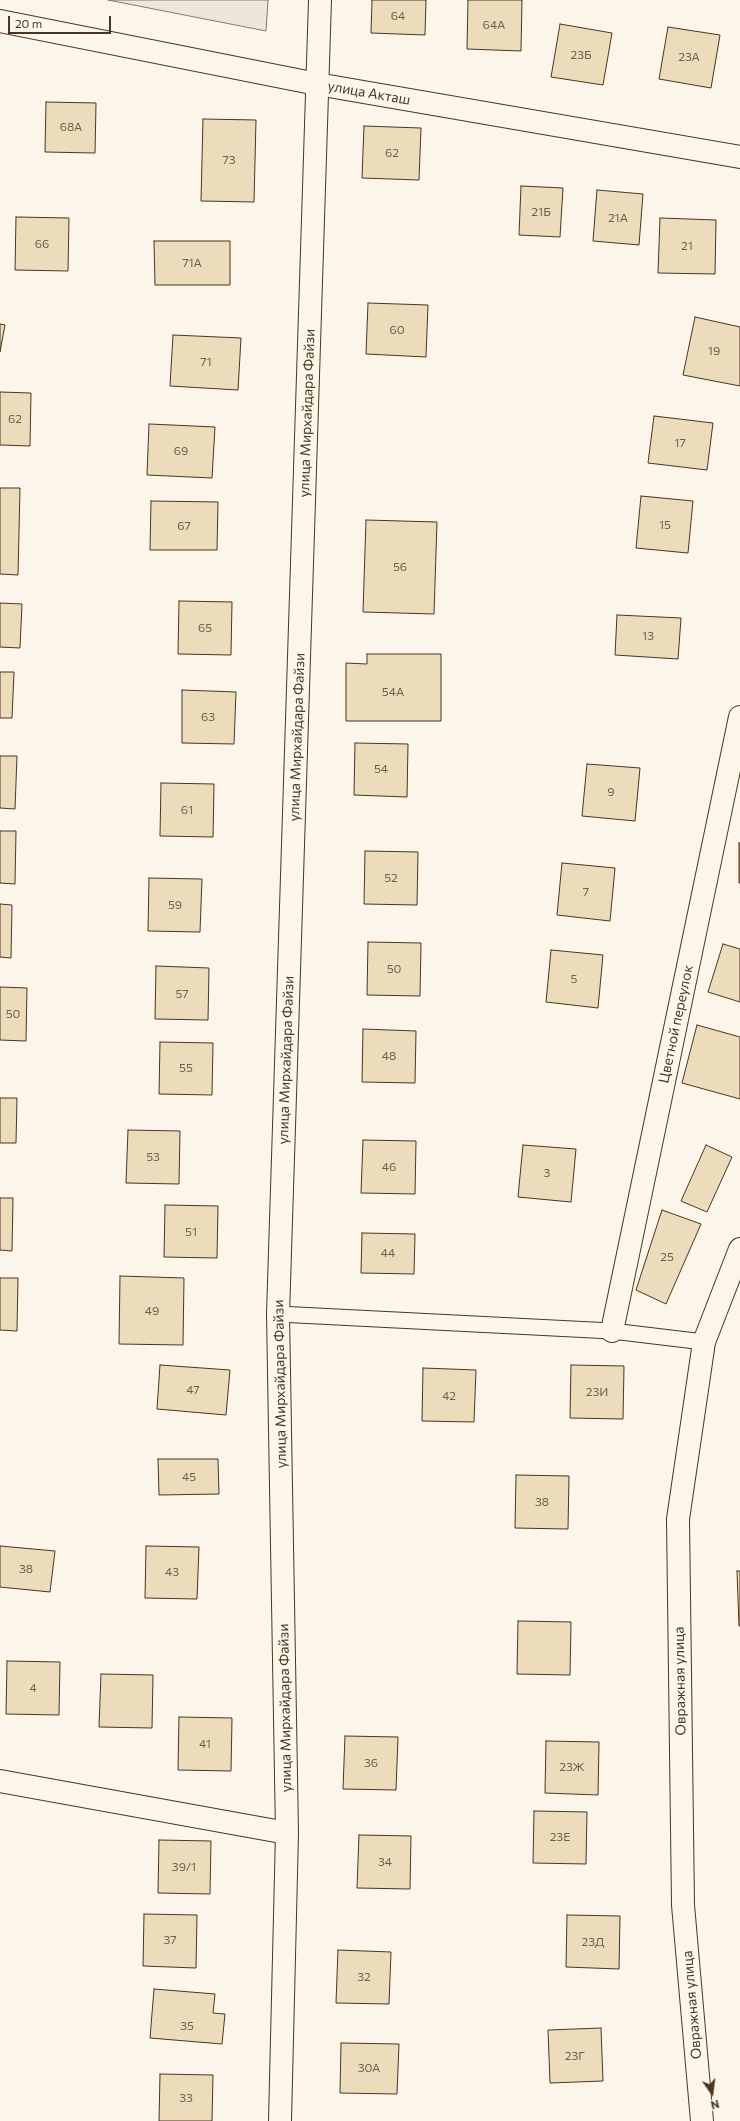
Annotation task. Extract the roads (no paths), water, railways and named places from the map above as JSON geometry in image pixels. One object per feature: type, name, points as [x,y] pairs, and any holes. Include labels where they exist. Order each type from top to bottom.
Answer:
[{"type":"street","name":"улица Мирхайдара Файзи","points":[[280,2121],[287,1833],[278,1314],[320,0]]},
{"type":"street","name":"улица Акташ","points":[[0,21],[317,84],[740,157]]},
{"type":"street","name":"Цветной переулок","points":[[612,1331],[740,717]]},
{"type":"street","name":"Овражная улица","points":[[702,2121],[683,1905],[678,1519],[704,1342],[740,1248]]},
{"type":"street","points":[[0,1781],[287,1833]]},
{"type":"lane","points":[[278,1314],[612,1331],[704,1342]]}]
